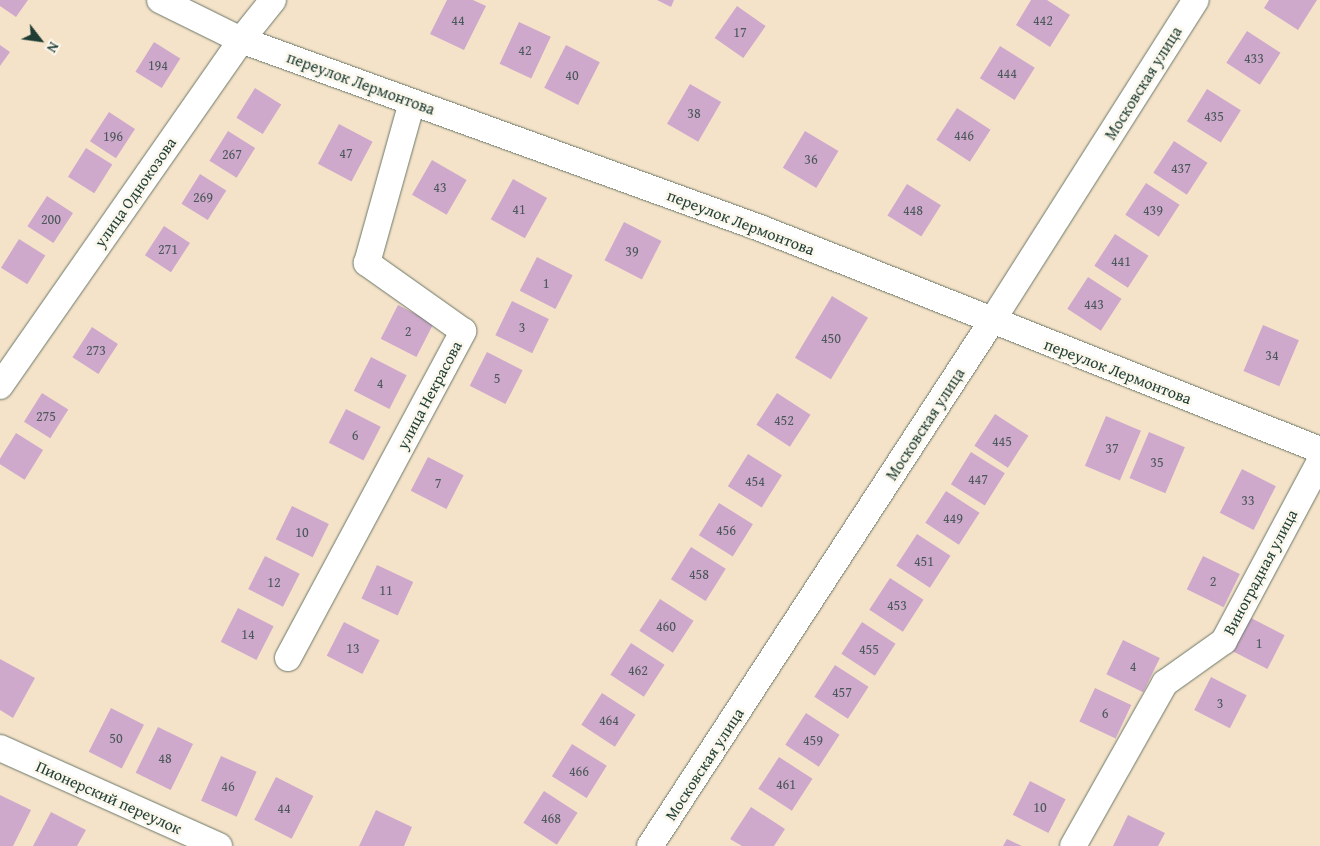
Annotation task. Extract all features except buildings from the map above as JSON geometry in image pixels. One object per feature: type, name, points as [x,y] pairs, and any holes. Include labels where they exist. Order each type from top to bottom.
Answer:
[{"type":"street","name":"переулок Лермонтова","points":[[160,0],[241,40],[760,228],[992,322],[1320,450]]},
{"type":"street","name":"улица Однокозова","points":[[0,386],[241,40],[274,0]]},
{"type":"street","name":"Московская улица","points":[[650,846],[992,322],[1196,0]]},
{"type":"street","name":"улица Некрасова","points":[[288,658],[463,331],[367,263],[412,102]]},
{"type":"street","name":"Виноградная улица","points":[[1074,846],[1165,683],[1224,641],[1320,461]]},
{"type":"street","name":"Пионерский переулок","points":[[0,748],[219,846]]}]
